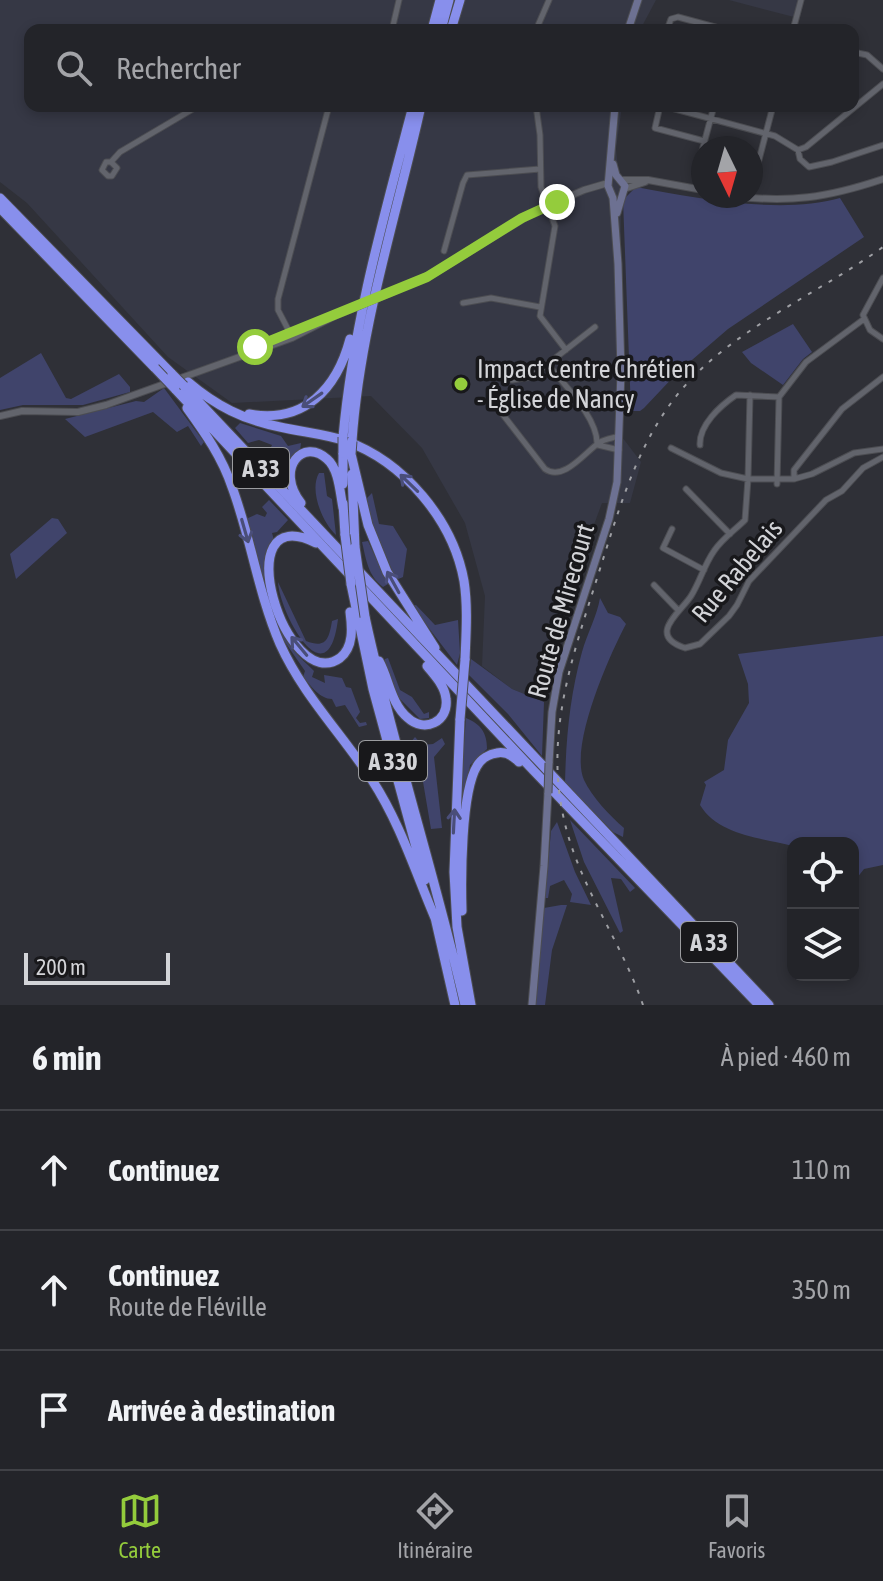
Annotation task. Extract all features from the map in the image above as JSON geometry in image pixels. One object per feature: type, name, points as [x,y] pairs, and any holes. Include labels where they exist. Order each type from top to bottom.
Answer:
[{"type":"highway","points":[[430,24],[433,0]]},
{"type":"highway","points":[[431,24],[440,0]]},
{"type":"highway","points":[[443,24],[449,0]]},
{"type":"highway","points":[[453,24],[460,0]]},
{"type":"highway","name":"A 330","points":[[411,112],[361,310],[352,359],[343,508],[351,601],[455,1005]]},
{"type":"highway","name":"A 330","points":[[348,439],[366,330],[421,112]]},
{"type":"highway","name":"A 33","points":[[0,198],[174,373],[180,387],[323,547],[759,1005]]},
{"type":"highway","name":"A 33","points":[[0,208],[338,550],[769,1005]]},
{"type":"highway","points":[[224,409],[257,416],[278,415],[299,409],[316,399],[341,368],[361,310]]},
{"type":"highway","points":[[180,387],[224,409],[267,424],[347,442],[375,456],[405,478],[439,517],[454,546],[463,580],[466,615],[453,838],[457,927],[463,954]]},
{"type":"highway","points":[[180,387],[232,486],[261,593],[280,644],[311,698],[357,757],[389,807],[435,918]]},
{"type":"highway","points":[[338,550],[293,492],[289,481],[292,463],[307,453],[317,453],[327,458],[337,477],[343,508]]},
{"type":"highway","points":[[347,453],[368,525],[387,572],[451,671]]},
{"type":"highway","name":"A 330","points":[[347,453],[365,617],[468,1005]]},
{"type":"highway","points":[[323,547],[305,538],[284,539],[273,547],[267,563],[271,589],[281,618],[295,643],[310,658],[321,662],[331,661],[346,652],[352,631],[351,601]]},
{"type":"highway","points":[[373,652],[397,705],[408,719],[425,726],[439,720],[447,703],[443,687],[399,628]]},
{"type":"highway","points":[[468,1005],[463,954],[462,859],[476,767],[483,759],[503,752],[513,756],[543,780]]},
{"type":"main road","points":[[630,24],[638,0]]},
{"type":"main road","name":"Route de Mirecourt","points":[[532,1005],[556,684],[609,519],[617,482],[620,324],[612,146],[615,112]]},
{"type":"street","points":[[393,24],[399,0]]},
{"type":"street","points":[[539,24],[549,0]]},
{"type":"street","points":[[795,24],[801,0]]},
{"type":"street","points":[[669,24],[671,19],[678,17],[704,24]]},
{"type":"street","points":[[859,53],[867,55],[883,69]]},
{"type":"street","points":[[859,104],[883,84]]},
{"type":"street","points":[[111,162],[120,152],[188,112]]},
{"type":"street","points":[[291,336],[278,310],[278,299],[327,112]]},
{"type":"street","points":[[537,112],[541,187],[556,231],[540,316],[566,350]]},
{"type":"street","points":[[660,112],[655,128],[691,138]]},
{"type":"street","points":[[686,112],[766,133],[798,150],[849,112]]},
{"type":"street","points":[[706,136],[712,112]]},
{"type":"street","points":[[763,144],[771,112]]},
{"type":"street","points":[[798,150],[800,159],[809,167],[883,145]]},
{"type":"street","points":[[444,251],[467,175],[540,169]]},
{"type":"street","points":[[763,199],[811,199],[883,179]]},
{"type":"street","points":[[0,416],[18,412],[85,411],[129,398],[291,336],[436,272],[522,218],[577,194],[636,183],[657,182],[691,188]]},
{"type":"street","points":[[883,278],[865,308],[864,319],[870,330],[883,339]]},
{"type":"street","points":[[463,303],[491,298],[540,307]]},
{"type":"street","points":[[777,482],[779,397],[806,362],[864,319]]},
{"type":"street","points":[[512,380],[531,377],[595,327]]},
{"type":"street","points":[[548,364],[594,428],[597,445]]},
{"type":"street","points":[[794,479],[794,470],[842,409],[883,377]]},
{"type":"street","points":[[700,445],[699,439],[710,418],[736,395],[779,397]]},
{"type":"street","points":[[671,448],[721,473],[748,479],[750,395]]},
{"type":"street","points":[[497,407],[551,474],[559,473],[605,440],[619,436]]},
{"type":"street","points":[[597,445],[619,450]]},
{"type":"street","name":"Rue Rabelais","points":[[883,449],[854,453],[812,474],[794,479],[777,482],[748,479],[746,516],[714,550],[689,599],[669,623],[670,636],[681,646],[697,646],[734,610],[749,581],[826,500],[842,491],[863,468],[883,457]]},
{"type":"street","points":[[686,489],[730,534]]},
{"type":"street","points":[[672,529],[663,548],[704,570]]},
{"type":"street","points":[[654,585],[678,610]]},
{"type":"shaded area","points":[[0,0],[656,0],[643,24],[24,24],[24,112],[621,112],[616,149],[621,198],[619,433],[641,462],[630,503],[602,503],[569,592],[536,699],[512,689],[482,666],[485,596],[465,523],[422,448],[371,396],[232,403],[168,357],[27,203],[0,182]]},
{"type":"shaded area","points":[[729,0],[799,0],[794,17]]},
{"type":"shaded area","points":[[636,187],[691,196],[691,208],[763,208],[763,205],[817,203],[840,198],[864,237],[728,329],[678,372],[644,408],[631,411],[623,200]]},
{"type":"shaded area","points":[[793,324],[812,352],[783,385],[751,363],[742,352]]},
{"type":"shaded area","points":[[41,353],[66,398],[71,399],[119,374],[130,387],[130,392],[83,405],[23,405],[0,410],[0,378]]},
{"type":"shaded area","points":[[164,388],[204,442],[201,446],[188,426],[177,432],[153,412],[85,437],[65,419],[136,401],[144,402]]},
{"type":"shaded area","points":[[240,423],[281,436],[288,446],[301,443],[300,451],[286,465],[281,458],[268,453],[272,445],[259,440],[248,443],[235,428]]},
{"type":"shaded area","points":[[319,473],[324,473],[327,496],[332,499],[336,535],[318,506],[315,488]]},
{"type":"shaded area","points":[[372,493],[379,524],[393,526],[407,549],[403,577],[396,580],[371,521],[367,498]]},
{"type":"shaded area","points":[[269,500],[288,520],[272,533],[274,540],[265,565],[268,594],[278,624],[292,648],[314,671],[312,677],[325,683],[324,675],[342,678],[346,687],[351,688],[360,712],[356,718],[367,725],[359,727],[345,705],[336,707],[332,699],[313,688],[303,677],[305,671],[278,632],[246,519],[257,514],[265,517],[267,513],[262,507]]},
{"type":"shaded area","points":[[52,518],[58,519],[67,533],[16,579],[10,554]]},
{"type":"shaded area","points":[[368,541],[388,584],[383,587],[368,567],[362,542]]},
{"type":"shaded area","points":[[278,582],[306,641],[318,644],[325,641],[332,621],[338,619],[333,642],[325,652],[315,652],[295,630]]},
{"type":"shaded area","points":[[600,598],[608,613],[620,617],[626,624],[593,701],[586,724],[581,765],[584,780],[592,793],[624,828],[623,837],[613,832],[565,783],[574,684]]},
{"type":"shaded area","points":[[416,605],[435,625],[458,620],[460,653],[457,665],[412,606]]},
{"type":"shaded area","points":[[883,636],[883,865],[864,869],[859,875],[859,837],[787,837],[787,845],[729,829],[708,815],[700,805],[706,785],[704,782],[724,770],[728,740],[749,703],[748,684],[738,654]]},
{"type":"shaded area","points":[[388,658],[400,690],[412,697],[424,714],[429,712],[429,718],[420,719],[397,696],[385,664]]},
{"type":"shaded area","points":[[471,659],[512,689],[544,702],[542,756],[508,714],[469,675]]},
{"type":"shaded area","points":[[466,718],[482,730],[487,749],[470,765],[462,819],[458,818]]},
{"type":"shaded area","points":[[415,737],[422,745],[433,744],[442,738],[445,744],[434,757],[442,828],[431,829],[421,770],[415,764],[419,760],[410,743]]},
{"type":"shaded area","points":[[570,820],[635,888],[630,892],[621,879],[611,878],[623,931],[620,933],[584,862]]},
{"type":"shaded area","points":[[557,822],[591,905],[570,902],[572,894],[564,880],[550,886],[548,898],[545,898],[551,831]]},
{"type":"shaded area","points":[[567,905],[552,950],[545,1005],[535,1005],[544,908]]},
{"type":"railway","points":[[643,1005],[578,865],[563,815],[558,783],[560,722],[580,632],[625,492],[647,441],[678,394],[697,373],[740,337],[883,247]]},
{"type":"place","name":"Impact Centre Chrétien - Église de Nancy","points":[[461,384]]},
{"type":"route","points":[[255,347],[427,277],[522,218],[557,202]]}]
